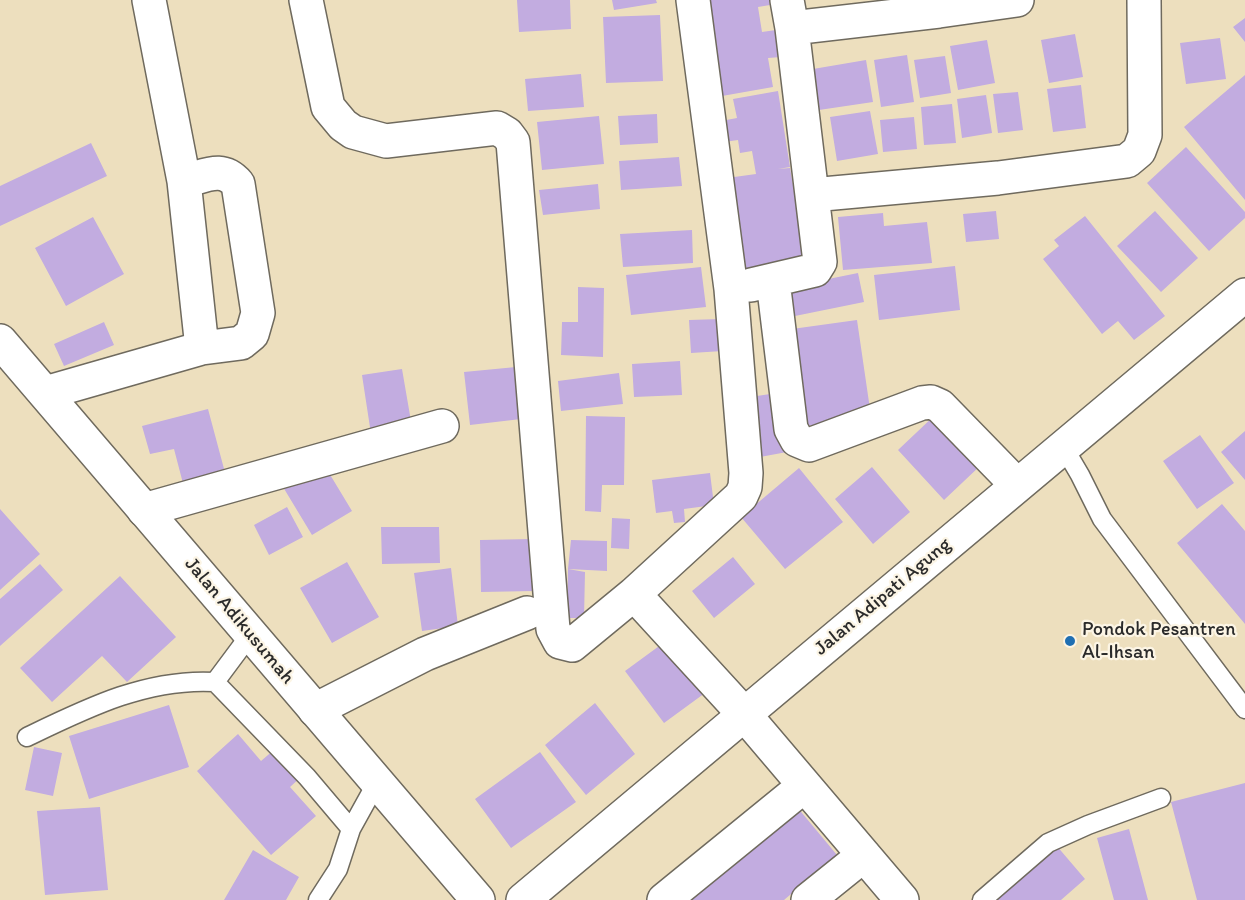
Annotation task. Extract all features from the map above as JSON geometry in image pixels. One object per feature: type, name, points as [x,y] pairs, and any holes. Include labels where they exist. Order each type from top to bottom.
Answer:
[{"type":"street","points":[[149,0],[184,181],[202,348]]},
{"type":"street","points":[[306,0],[328,107],[353,132],[386,141],[497,128],[507,134],[513,142],[553,629],[560,642],[572,645],[634,594],[741,496],[745,487],[746,473],[731,289],[693,0]]},
{"type":"street","points":[[731,289],[815,270],[820,262],[789,14],[939,11],[1017,0]]},
{"type":"street","points":[[812,195],[998,178],[1127,160],[1139,151],[1145,135],[1144,0]]},
{"type":"street","points":[[45,393],[202,348],[241,342],[252,334],[258,313],[238,184],[231,175],[221,172],[184,181]]},
{"type":"street","points":[[773,280],[791,429],[797,441],[809,446],[922,403],[931,402],[940,406],[1017,485]]},
{"type":"street","name":"Jalan Adipati Agung","points":[[523,900],[1245,295]]},
{"type":"street","name":"Jalan Adikusumah","points":[[0,341],[478,900]]},
{"type":"street","points":[[144,510],[442,426]]},
{"type":"street","points":[[634,594],[744,714],[902,900]]},
{"type":"street","points":[[315,710],[425,654],[527,613]]},
{"type":"street","points":[[664,900],[804,786]]},
{"type":"street","points":[[808,900],[864,855]]},
{"type":"lane","points":[[1063,446],[1102,519],[1245,709]]},
{"type":"lane","points":[[215,682],[250,635]]},
{"type":"lane","points":[[27,737],[78,712],[140,689],[189,681],[215,682],[307,777],[351,830]]},
{"type":"lane","points":[[318,900],[338,869],[351,830],[377,782]]},
{"type":"lane","points":[[981,900],[1048,843],[1088,825],[1161,798]]},
{"type":"building","points":[[517,0],[570,0],[571,29],[519,32]]},
{"type":"building","points":[[612,0],[656,0],[657,3],[614,10]]},
{"type":"building","points":[[705,0],[769,0],[770,5],[758,7],[762,32],[776,30],[781,57],[768,58],[773,87],[722,96]]},
{"type":"building","points":[[660,15],[663,81],[606,83],[603,17]]},
{"type":"building","points":[[1245,18],[1245,42],[1233,27]]},
{"type":"building","points":[[1075,34],[1083,77],[1049,83],[1041,40]]},
{"type":"building","points":[[1220,38],[1226,79],[1186,84],[1180,43]]},
{"type":"building","points":[[987,40],[995,83],[958,90],[950,46]]},
{"type":"building","points":[[907,55],[914,102],[881,107],[874,60]]},
{"type":"building","points":[[945,56],[951,93],[920,98],[914,60]]},
{"type":"building","points":[[866,60],[873,102],[819,110],[813,69]]},
{"type":"building","points":[[581,74],[584,107],[528,111],[525,79]]},
{"type":"building","points":[[1245,75],[1245,200],[1184,127]]},
{"type":"building","points":[[1081,85],[1086,128],[1053,132],[1047,89]]},
{"type":"building","points":[[778,91],[790,167],[778,169],[790,168],[807,266],[744,276],[727,178],[756,174],[752,151],[740,153],[738,140],[724,142],[721,121],[737,118],[733,99]]},
{"type":"building","points":[[1018,92],[1023,130],[998,133],[993,94]]},
{"type":"building","points":[[986,95],[992,133],[962,138],[957,99]]},
{"type":"building","points":[[952,104],[956,143],[924,145],[921,107]]},
{"type":"building","points":[[870,111],[878,154],[837,161],[830,117]]},
{"type":"building","points":[[657,114],[658,143],[620,145],[618,116]]},
{"type":"building","points":[[599,116],[604,164],[542,170],[537,122]]},
{"type":"building","points":[[914,117],[917,149],[883,152],[880,120]]},
{"type":"building","points":[[91,143],[107,176],[0,226],[0,186]]},
{"type":"building","points":[[1186,147],[1245,212],[1245,218],[1209,251],[1147,183]]},
{"type":"building","points":[[679,157],[682,186],[621,190],[619,161]]},
{"type":"building","points":[[598,184],[600,209],[543,215],[539,190]]},
{"type":"building","points":[[996,211],[999,239],[966,242],[963,214]]},
{"type":"building","points":[[1155,211],[1198,258],[1161,292],[1117,246]]},
{"type":"building","points":[[883,213],[884,226],[927,222],[932,263],[843,270],[838,217]]},
{"type":"building","points":[[1085,216],[1165,316],[1134,340],[1118,321],[1102,334],[1043,259],[1059,246],[1054,240]]},
{"type":"building","points":[[93,217],[124,274],[66,306],[35,248]]},
{"type":"building","points":[[692,230],[693,263],[623,267],[620,234]]},
{"type":"building","points":[[955,266],[960,310],[879,320],[874,275]]},
{"type":"building","points":[[701,267],[706,307],[631,315],[626,275]]},
{"type":"building","points":[[858,273],[864,302],[790,317],[784,288]]},
{"type":"building","points":[[578,287],[604,288],[603,357],[561,355],[562,322],[578,322]]},
{"type":"building","points":[[721,319],[723,351],[691,353],[689,320]]},
{"type":"building","points":[[857,320],[871,416],[807,426],[792,329]]},
{"type":"building","points":[[104,322],[114,345],[64,366],[54,344]]},
{"type":"building","points":[[680,361],[682,395],[634,397],[632,364]]},
{"type":"building","points":[[516,367],[521,419],[470,425],[464,372]]},
{"type":"building","points":[[402,369],[412,427],[371,434],[362,375]]},
{"type":"building","points":[[619,373],[623,404],[561,411],[558,381]]},
{"type":"building","points":[[777,393],[787,452],[760,457],[750,397]]},
{"type":"building","points":[[208,409],[227,480],[185,491],[174,449],[150,454],[142,426]]},
{"type":"building","points":[[935,415],[981,465],[944,500],[898,450]]},
{"type":"building","points":[[586,416],[625,417],[624,485],[602,485],[601,512],[585,511]]},
{"type":"building","points":[[1245,431],[1245,480],[1221,452]]},
{"type":"building","points":[[1200,435],[1234,483],[1197,509],[1163,461]]},
{"type":"building","points":[[323,463],[352,511],[312,535],[283,487]]},
{"type":"building","points":[[872,467],[910,512],[873,544],[835,499]]},
{"type":"building","points":[[799,468],[843,522],[785,569],[741,517]]},
{"type":"building","points":[[710,473],[714,505],[684,509],[685,522],[674,523],[672,511],[656,513],[652,480]]},
{"type":"building","points":[[1222,504],[1245,531],[1245,624],[1177,543]]},
{"type":"building","points":[[287,507],[303,537],[269,555],[254,525]]},
{"type":"building","points":[[0,509],[40,554],[0,590]]},
{"type":"building","points":[[612,518],[630,519],[629,549],[611,548]]},
{"type":"building","points":[[381,527],[439,527],[440,563],[382,564]]},
{"type":"building","points":[[533,539],[534,591],[481,592],[480,540]]},
{"type":"building","points":[[571,540],[607,541],[607,571],[568,569]]},
{"type":"building","points":[[733,557],[755,584],[714,618],[692,591]]},
{"type":"building","points":[[347,562],[379,617],[332,643],[300,588]]},
{"type":"building","points":[[40,564],[63,590],[0,646],[0,599]]},
{"type":"building","points":[[451,568],[458,626],[422,631],[414,573]]},
{"type":"building","points":[[568,569],[585,572],[584,618],[567,618]]},
{"type":"building","points":[[120,576],[176,637],[127,682],[102,656],[52,702],[20,668]]},
{"type":"building","points":[[666,641],[705,693],[664,723],[625,671]]},
{"type":"building","points":[[595,703],[635,754],[586,795],[545,745]]},
{"type":"building","points":[[169,705],[189,767],[89,799],[69,736]]},
{"type":"building","points":[[238,734],[261,761],[275,749],[301,777],[290,787],[316,816],[271,855],[197,771]]},
{"type":"building","points":[[34,747],[62,753],[53,796],[25,790]]},
{"type":"building","points":[[540,752],[576,802],[511,848],[475,799]]},
{"type":"building","points":[[1245,783],[1245,900],[1197,900],[1171,802]]},
{"type":"building","points":[[792,801],[837,855],[784,900],[674,900]]},
{"type":"building","points":[[100,807],[108,890],[45,895],[37,811]]},
{"type":"building","points":[[1129,829],[1148,900],[1114,900],[1097,838]]},
{"type":"building","points":[[1056,845],[1085,879],[1061,900],[993,900]]},
{"type":"building","points":[[253,850],[299,877],[286,900],[224,900]]},
{"type":"place","name":"Pondok Pesantren Al-Ihsan","points":[[1070,641]]}]
